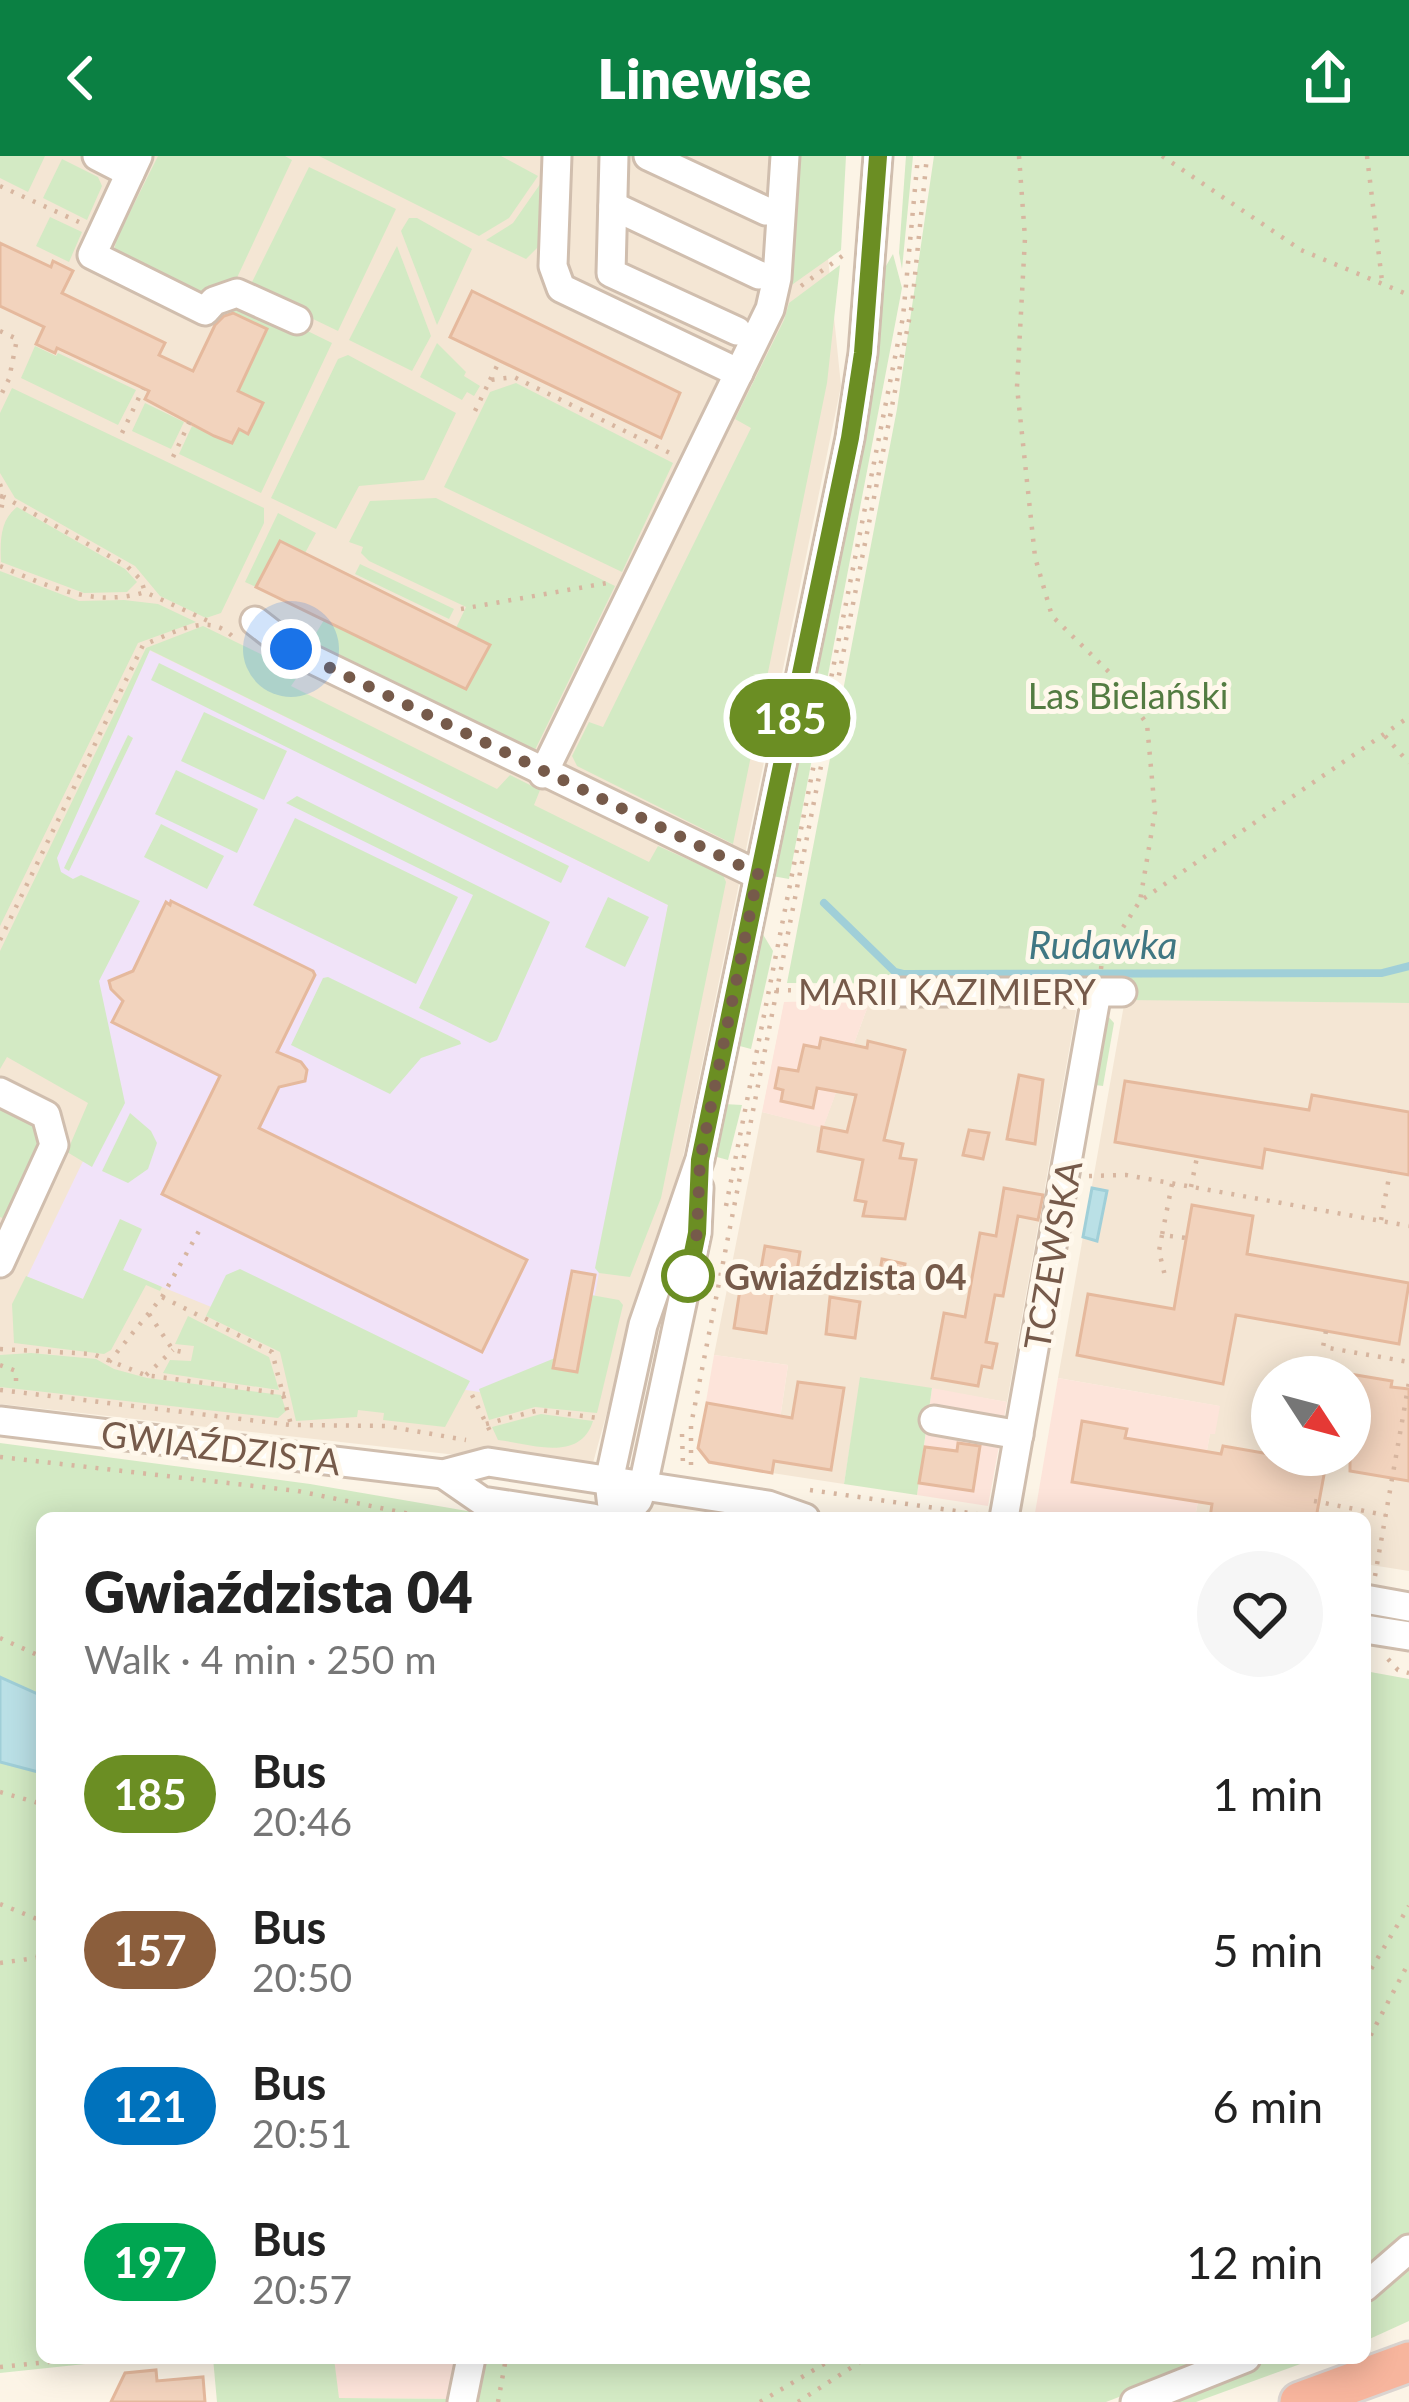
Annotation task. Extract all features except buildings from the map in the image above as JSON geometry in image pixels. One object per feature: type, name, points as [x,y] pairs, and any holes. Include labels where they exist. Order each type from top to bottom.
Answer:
[{"type":"highway","points":[[1300,2402],[1398,2363]]},
{"type":"street","points":[[97,156],[128,175],[92,255],[205,311],[237,293],[297,320]]},
{"type":"street","points":[[557,156],[553,266],[561,287],[739,374]]},
{"type":"street","points":[[614,156],[611,273],[736,331]]},
{"type":"street","points":[[648,156],[766,211]]},
{"type":"street","points":[[543,774],[739,374],[766,287],[784,156]]},
{"type":"street","points":[[616,1512],[609,1480],[644,1325],[700,1160],[853,423],[878,156]]},
{"type":"street","points":[[613,206],[766,287]]},
{"type":"street","points":[[255,621],[291,649],[758,874]]},
{"type":"street","name":"MARII KAZIMIERY","points":[[901,992],[1110,992]]},
{"type":"street","name":"TCZEWSKA","points":[[993,1512],[1019,1435],[1110,992]]},
{"type":"street","points":[[0,1092],[46,1115],[54,1145],[0,1263]]},
{"type":"street","points":[[626,1512],[643,1486],[697,1233],[700,1160]]},
{"type":"street","points":[[934,1420],[1019,1435]]},
{"type":"street","name":"GWIAŹDZISTA","points":[[0,1421],[442,1474],[488,1462],[768,1505],[788,1512]]},
{"type":"street","name":"GWIAŹDZISTA","points":[[442,1474],[482,1502],[551,1512]]},
{"type":"street","points":[[1371,1600],[1409,1606]]},
{"type":"street","points":[[1371,1630],[1409,1636]]},
{"type":"street","points":[[1371,2282],[1409,2249]]},
{"type":"street","points":[[463,2402],[470,2364]]},
{"type":"street","points":[[1135,2402],[1231,2364]]},
{"type":"path","points":[[698,1473],[690,1464],[691,1425],[904,317],[918,156]]},
{"type":"path","points":[[699,1333],[775,990],[912,305],[927,156]]},
{"type":"path","points":[[1018,156],[1024,238],[1017,387],[1035,557],[1052,616],[1111,674],[1147,724],[1155,812],[1140,901]]},
{"type":"path","points":[[1162,156],[1301,250],[1409,295]]},
{"type":"path","points":[[1367,156],[1383,284]]},
{"type":"path","points":[[766,287],[791,292],[845,254],[843,276]]},
{"type":"path","points":[[0,331],[17,339],[0,397]]},
{"type":"path","points":[[475,411],[499,362]]},
{"type":"path","points":[[490,380],[514,377],[682,459]]},
{"type":"path","points":[[122,433],[143,388]]},
{"type":"path","points":[[173,457],[190,421]]},
{"type":"path","points":[[0,484],[0,514]]},
{"type":"path","points":[[2,496],[127,566],[145,592]]},
{"type":"path","points":[[0,566],[81,598],[126,598],[145,592],[220,624]]},
{"type":"path","points":[[461,609],[622,581]]},
{"type":"path","points":[[0,940],[143,645],[208,621]]},
{"type":"path","points":[[1102,960],[1140,901],[1409,717]]},
{"type":"path","points":[[1384,734],[1409,763]]},
{"type":"path","name":"MARII KAZIMIERY","points":[[775,990],[901,992]]},
{"type":"path","points":[[1191,1187],[1197,1157]]},
{"type":"path","points":[[1381,1220],[1390,1172]]},
{"type":"path","points":[[1088,1176],[1126,1175],[1409,1226]]},
{"type":"path","points":[[1165,1276],[1159,1251],[1172,1184]]},
{"type":"path","points":[[109,1362],[162,1297],[199,1231]]},
{"type":"path","points":[[1162,1234],[1186,1238]]},
{"type":"path","points":[[162,1297],[272,1352],[292,1425]]},
{"type":"path","points":[[148,1314],[173,1350],[183,1352]]},
{"type":"path","points":[[1327,1331],[1323,1347],[1409,1362]]},
{"type":"path","points":[[0,1349],[93,1354],[145,1376],[285,1394]]},
{"type":"path","points":[[145,1376],[173,1350]]},
{"type":"path","points":[[1377,1566],[1409,1382]]},
{"type":"path","points":[[0,1390],[292,1425],[386,1426],[474,1441]]},
{"type":"path","points":[[472,1395],[497,1446]]},
{"type":"path","points":[[486,1424],[539,1410],[599,1418],[597,1423],[605,1424]]},
{"type":"path","points":[[682,1425],[682,1476]]},
{"type":"path","points":[[1396,1453],[1409,1455]]},
{"type":"path","points":[[0,1456],[298,1491],[400,1512]]},
{"type":"path","points":[[800,1489],[964,1512]]},
{"type":"path","points":[[1314,1502],[1368,1512]]},
{"type":"path","points":[[1371,1513],[1384,1515]]},
{"type":"path","points":[[0,1637],[36,1654]]},
{"type":"path","points":[[1387,1658],[1398,1670],[1409,1673]]},
{"type":"path","points":[[0,1792],[36,1802]]},
{"type":"path","points":[[0,1904],[36,1918]]},
{"type":"path","points":[[1371,1969],[1409,1906]]},
{"type":"path","points":[[0,1963],[36,1958]]},
{"type":"path","points":[[1371,2035],[1409,1962]]},
{"type":"path","points":[[0,2367],[36,2363]]},
{"type":"path","points":[[500,2399],[505,2364]]},
{"type":"path","points":[[760,2402],[823,2364]]},
{"type":"path","points":[[798,2402],[857,2364]]},
{"type":"shaded area","points":[[0,156],[826,156],[824,218],[841,386],[677,1186],[638,1300],[591,1470],[0,1404]]},
{"type":"shaded area","points":[[149,650],[668,905],[574,1406],[385,1378],[101,1262],[83,1299],[27,1277],[116,1093],[26,910]]},
{"type":"shaded area","points":[[1125,999],[1409,1003],[1409,1571],[1371,1565],[1371,1512],[1196,1512],[1210,1433],[1214,1434],[1219,1406],[1058,1378]]},
{"type":"shaded area","points":[[1072,1000],[1076,1011],[1007,1402],[861,1377],[844,1484],[772,1473],[788,1365],[714,1355],[762,1112],[823,1127],[869,1003],[1017,1008],[1018,1001]]},
{"type":"shaded area","points":[[784,1002],[869,1003],[823,1128],[762,1112]]},
{"type":"shaded area","points":[[714,1355],[788,1365],[772,1473],[709,1464],[698,1448]]},
{"type":"shaded area","points":[[1058,1378],[1220,1406],[1196,1512],[1035,1512]]},
{"type":"shaded area","points":[[932,1388],[1007,1402],[988,1506],[917,1495]]},
{"type":"shaded area","points":[[335,2364],[478,2364],[463,2399],[338,2398]]},
{"type":"green space","points":[[0,156],[45,156],[28,192],[0,178]]},
{"type":"green space","points":[[158,156],[285,156],[292,160],[235,282],[199,297],[113,254]]},
{"type":"green space","points":[[319,156],[501,156],[538,176],[509,218],[479,236]]},
{"type":"green space","points":[[797,156],[846,156],[841,250],[786,289],[796,201]]},
{"type":"green space","points":[[906,156],[913,156],[902,269],[899,253]]},
{"type":"green space","name":"Las Bielański","points":[[934,156],[1409,156],[1409,1003],[1125,1000],[1022,984],[787,983],[897,409]]},
{"type":"green space","points":[[62,159],[98,177],[102,186],[87,220],[43,198]]},
{"type":"green space","points":[[309,167],[396,209],[338,331],[249,288]]},
{"type":"green space","points":[[545,177],[540,245],[526,259],[486,240],[513,223]]},
{"type":"green space","points":[[50,217],[82,232],[69,262],[36,246]]},
{"type":"green space","points":[[409,218],[472,249],[437,325],[401,231]]},
{"type":"green space","points":[[397,246],[431,336],[412,371],[349,340]]},
{"type":"green space","points":[[893,254],[902,288],[789,879],[772,876],[867,426],[883,271]]},
{"type":"green space","points":[[840,265],[827,383],[733,844],[577,766],[572,756],[589,722],[603,727],[751,428],[735,419],[789,303]]},
{"type":"green space","points":[[238,297],[332,343],[261,493],[179,454],[192,426],[232,443],[239,430],[248,434],[263,403],[238,391],[268,330],[224,309]]},
{"type":"green space","points":[[437,343],[466,372],[464,376],[480,386],[474,396],[467,392],[462,400],[420,377]]},
{"type":"green space","points":[[35,346],[136,390],[118,425],[21,378]]},
{"type":"green space","points":[[348,355],[456,413],[424,480],[359,486],[336,529],[271,498],[338,359]]},
{"type":"green space","points":[[516,383],[673,463],[622,572],[444,487],[490,392]]},
{"type":"green space","points":[[12,388],[264,508],[264,523],[221,613],[206,618],[160,596],[135,566],[15,498],[0,473],[0,413]]},
{"type":"green space","points":[[145,403],[184,422],[171,449],[132,431]]},
{"type":"green space","points":[[436,498],[615,586],[533,754],[315,648],[312,640],[324,620],[465,689],[490,645],[456,628],[466,607],[369,561],[361,553],[363,547],[349,542],[370,501]]},
{"type":"green space","points":[[17,507],[125,569],[137,582],[127,592],[84,593],[1,562],[4,525]]},
{"type":"green space","points":[[278,513],[316,533],[305,553],[279,541],[256,587],[245,582]]},
{"type":"green space","points":[[360,564],[454,609],[449,619],[355,574]]},
{"type":"green space","points":[[0,571],[79,601],[158,604],[196,622],[138,643],[0,926]]},
{"type":"green space","points":[[203,626],[300,673],[291,686],[497,789],[510,775],[540,790],[534,805],[649,862],[658,846],[723,875],[726,882],[661,1198],[630,1277],[599,1273],[595,1268],[668,905],[150,650],[57,858],[61,872],[73,879],[81,875],[140,901],[99,981],[125,1103],[92,1167],[67,1152],[88,1103],[7,1057],[0,1069],[0,951],[146,648]]},
{"type":"green space","points":[[159,663],[569,866],[561,883],[151,680]]},
{"type":"green space","points":[[204,712],[287,751],[264,800],[181,761]]},
{"type":"green space","points":[[128,735],[133,738],[69,871],[64,868]]},
{"type":"green space","points":[[176,770],[258,809],[237,853],[155,814]]},
{"type":"green space","points":[[297,796],[550,922],[497,1040],[490,1043],[419,1008],[473,895],[286,803]]},
{"type":"green space","points":[[295,818],[458,897],[416,984],[253,905]]},
{"type":"green space","points":[[161,824],[224,856],[207,889],[144,857]]},
{"type":"green space","points":[[608,897],[649,917],[625,967],[585,947]]},
{"type":"green space","points":[[761,931],[773,951],[751,1049],[736,1045]]},
{"type":"green space","points":[[323,978],[461,1044],[421,1058],[390,1094],[291,1045]]},
{"type":"green space","points":[[1106,1014],[1114,1023],[1103,1086],[1095,1085]]},
{"type":"green space","points":[[724,1104],[742,1105],[728,1160],[715,1152]]},
{"type":"green space","points":[[0,1109],[33,1125],[43,1151],[5,1219],[0,1217]]},
{"type":"green space","points":[[130,1113],[157,1143],[148,1169],[128,1183],[102,1171]]},
{"type":"green space","points":[[120,1219],[142,1229],[123,1270],[162,1287],[160,1291],[146,1285],[111,1350],[104,1354],[14,1343],[12,1304],[26,1276],[83,1299]]},
{"type":"green space","points":[[240,1269],[470,1381],[445,1427],[383,1420],[384,1413],[358,1410],[357,1417],[296,1421],[280,1352],[206,1316],[226,1275]]},
{"type":"green space","points":[[591,1295],[623,1305],[597,1413],[535,1407],[489,1420],[479,1389],[555,1358],[554,1368],[577,1372]]},
{"type":"green space","points":[[188,1316],[269,1357],[279,1390],[163,1373],[170,1360],[191,1361],[194,1346],[175,1344]]},
{"type":"green space","points":[[0,1355],[96,1359],[147,1378],[281,1395],[286,1411],[278,1418],[0,1387]]},
{"type":"green space","points":[[860,1377],[932,1388],[917,1495],[844,1484]]},
{"type":"green space","points":[[541,1414],[593,1421],[577,1442],[553,1448],[498,1440],[492,1427]]},
{"type":"green space","points":[[0,1443],[310,1484],[473,1512],[36,1512],[36,2364],[85,2364],[0,2373]]},
{"type":"green space","points":[[1371,1672],[1409,1679],[1409,2235],[1371,2270]]},
{"type":"green space","points":[[1409,2263],[1409,2321],[1371,2338],[1371,2294]]},
{"type":"green space","points":[[214,2364],[335,2364],[339,2398],[463,2399],[478,2364],[1204,2364],[1106,2402],[217,2402]]},
{"type":"green space","points":[[1254,2364],[1300,2364],[1196,2402],[1159,2402]]},
{"type":"water","points":[[1092,1188],[1107,1191],[1097,1241],[1083,1237]]},
{"type":"water","points":[[0,1677],[36,1693],[36,1771],[0,1762]]},
{"type":"waterway","name":"Rudawka","points":[[824,903],[895,972],[903,974],[1382,973],[1409,966]]},
{"type":"bus line","name":"185","points":[[688,1277],[697,1233],[700,1160],[855,409],[878,156]]},
{"type":"place","name":"Gwiaździsta 04","points":[[688,1276]]},
{"type":"route","points":[[291,649],[758,874],[700,1160],[697,1233],[688,1276]]}]
